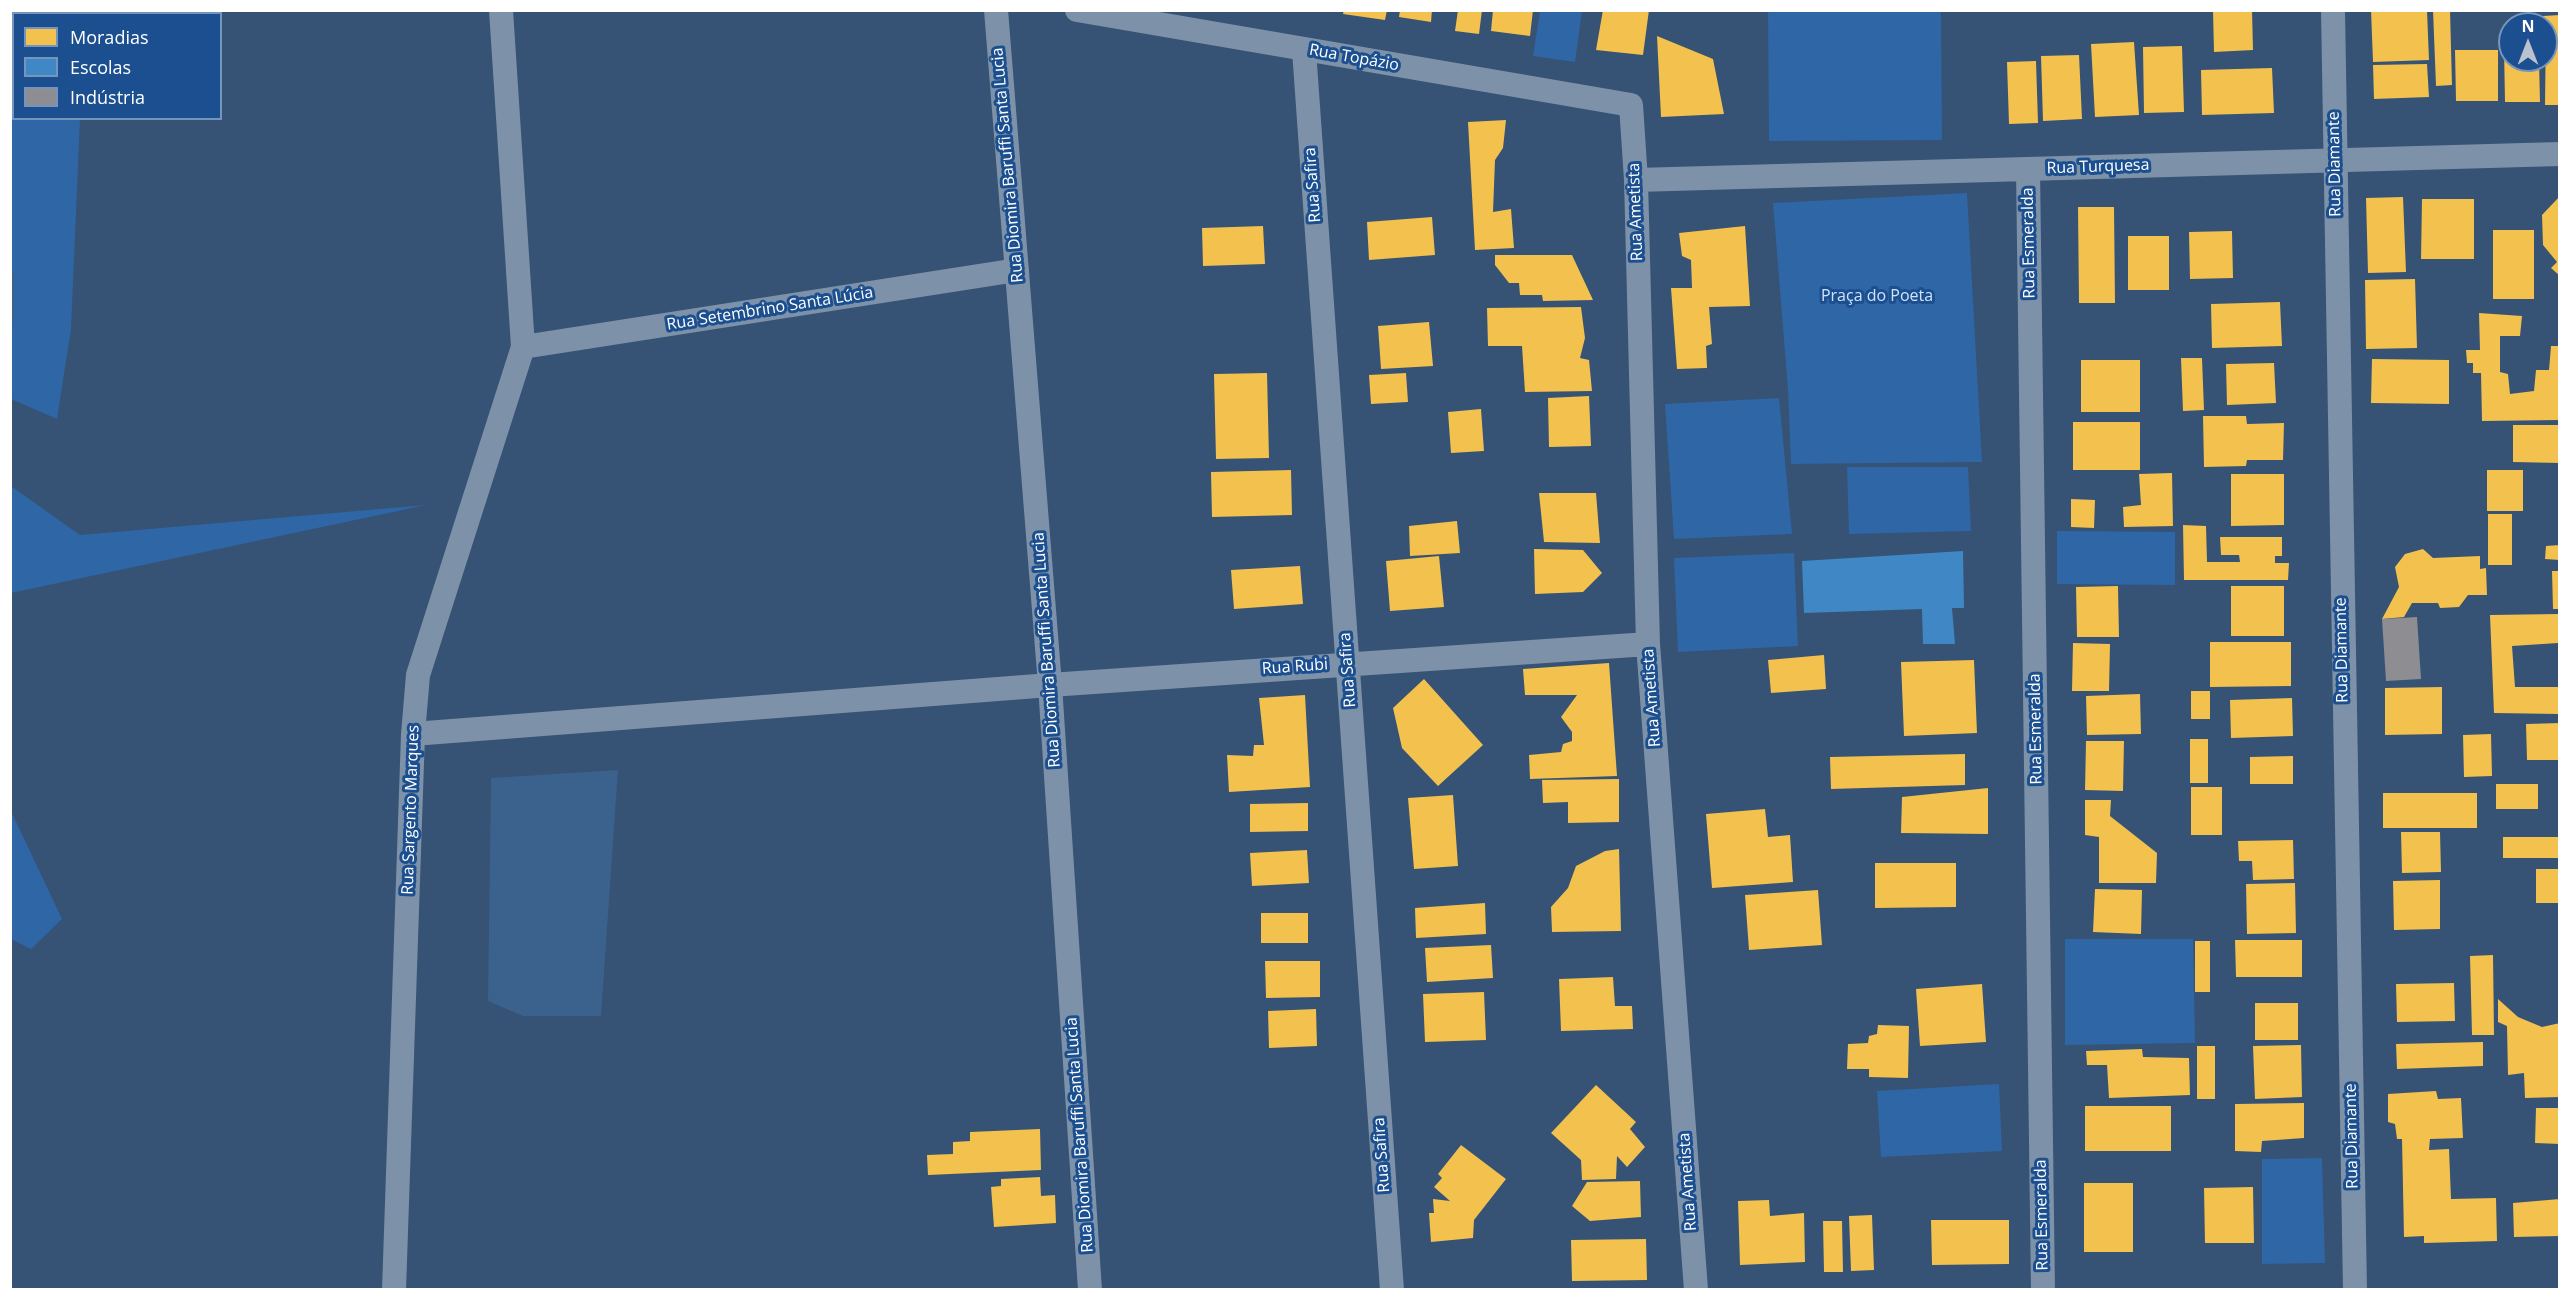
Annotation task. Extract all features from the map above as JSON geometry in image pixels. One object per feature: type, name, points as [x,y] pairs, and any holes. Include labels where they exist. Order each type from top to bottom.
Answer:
[{"type":"street","points":[[501,10],[523,347]]},
{"type":"street","name":"Rua Diomira Baruffi Santa Lucia","points":[[996,10],[1050,685],[1090,1290]]},
{"type":"street","name":"Rua Topázio","points":[[1077,10],[1631,105]]},
{"type":"street","name":"Rua Diamante","points":[[2332,10],[2355,1290]]},
{"type":"street","name":"Rua Safira","points":[[1304,50],[1392,1290]]},
{"type":"street","name":"Rua Ametista","points":[[1631,105],[1636,180],[1648,644],[1696,1290]]},
{"type":"street","name":"Rua Turquesa","points":[[1636,180],[2559,154]]},
{"type":"street","name":"Rua Esmeralda","points":[[2028,169],[2043,1290]]},
{"type":"street","name":"Rua Setembrino Santa Lúcia","points":[[523,347],[1017,270]]},
{"type":"street","name":"Rua Sargento Marques","points":[[394,1290],[413,734],[418,675],[523,347]]},
{"type":"street","name":"Rua Rubi","points":[[413,734],[1348,663],[1648,644]]},
{"type":"green space","points":[[11,10],[69,11],[12,12],[12,120],[80,120],[71,329],[57,419],[11,399]]},
{"type":"green space","points":[[1540,11],[1582,11],[1575,62],[1533,56]]},
{"type":"green space","points":[[1768,11],[1941,11],[1942,140],[1769,141]]},
{"type":"green space","name":"Praça do Poeta","points":[[1967,193],[1982,462],[1791,464],[1788,390],[1773,203]]},
{"type":"green space","points":[[1779,398],[1792,534],[1674,539],[1665,404]]},
{"type":"green space","points":[[1847,467],[1968,467],[1971,531],[1849,534]]},
{"type":"green space","points":[[11,486],[80,535],[426,505],[11,593]]},
{"type":"green space","points":[[2057,531],[2175,532],[2175,585],[2057,584]]},
{"type":"green space","points":[[1794,553],[1798,646],[1678,652],[1674,558]]},
{"type":"green space","points":[[10,809],[62,919],[31,949],[11,939]]},
{"type":"green space","points":[[2065,939],[2193,939],[2195,1043],[2065,1045]]},
{"type":"green space","points":[[1999,1084],[2002,1151],[1881,1157],[1877,1091]]},
{"type":"green space","points":[[2322,1158],[2325,1263],[2262,1264],[2262,1159]]},
{"type":"shaded area","points":[[618,770],[601,1016],[523,1016],[488,1001],[491,778]]},
{"type":"building: Moradias","points":[[1344,10],[1387,10],[1385,20],[1343,14]]},
{"type":"building: Moradias","points":[[1400,10],[1432,10],[1431,22],[1399,17]]},
{"type":"building: Moradias","points":[[1458,10],[1482,10],[1479,34],[1455,31]]},
{"type":"building: Moradias","points":[[1493,10],[1533,10],[1530,36],[1491,31]]},
{"type":"building: Moradias","points":[[1603,10],[1649,10],[1643,55],[1596,50]]},
{"type":"building: Moradias","points":[[2252,10],[2253,50],[2214,52],[2213,11]]},
{"type":"building: Moradias","points":[[2371,10],[2427,10],[2429,60],[2373,62]]},
{"type":"building: Moradias","points":[[2433,10],[2450,10],[2452,85],[2436,86]]},
{"type":"building: Moradias","points":[[2558,15],[2560,15],[2560,105],[2545,105],[2545,72],[2558,72]]},
{"type":"building: Moradias","points":[[1657,36],[1713,59],[1724,114],[1661,117]]},
{"type":"building: Moradias","points":[[2134,42],[2139,115],[2095,117],[2091,44]]},
{"type":"building: Moradias","points":[[2182,46],[2184,112],[2144,113],[2143,47]]},
{"type":"building: Moradias","points":[[2455,50],[2498,50],[2498,101],[2456,101]]},
{"type":"building: Moradias","points":[[2079,55],[2082,119],[2043,121],[2041,56]]},
{"type":"building: Moradias","points":[[2036,61],[2038,123],[2009,124],[2007,62]]},
{"type":"building: Moradias","points":[[2427,64],[2429,97],[2374,99],[2373,65]]},
{"type":"building: Moradias","points":[[2272,68],[2274,113],[2202,115],[2201,70]]},
{"type":"building: Moradias","points":[[2504,72],[2539,72],[2540,102],[2505,102]]},
{"type":"building: Moradias","points":[[1506,120],[1503,148],[1495,160],[1493,212],[1511,209],[1514,248],[1475,250],[1468,122]]},
{"type":"building: Moradias","points":[[2560,196],[2560,276],[2551,268],[2557,262],[2543,245],[2542,215]]},
{"type":"building: Moradias","points":[[2403,197],[2406,272],[2368,273],[2366,198]]},
{"type":"building: Moradias","points":[[2422,199],[2474,199],[2474,259],[2421,259]]},
{"type":"building: Moradias","points":[[2078,207],[2114,207],[2115,303],[2079,303]]},
{"type":"building: Moradias","points":[[1432,217],[1435,255],[1369,260],[1367,222]]},
{"type":"building: Moradias","points":[[1263,226],[1265,264],[1203,266],[1202,228]]},
{"type":"building: Moradias","points":[[1745,226],[1750,306],[1709,307],[1712,344],[1706,346],[1707,368],[1677,369],[1671,288],[1692,288],[1691,260],[1682,256],[1679,233]]},
{"type":"building: Moradias","points":[[2493,230],[2534,230],[2534,299],[2493,299]]},
{"type":"building: Moradias","points":[[2232,231],[2233,278],[2190,279],[2189,232]]},
{"type":"building: Moradias","points":[[2128,236],[2169,236],[2169,290],[2128,290]]},
{"type":"building: Moradias","points":[[1495,255],[1572,255],[1593,300],[1543,301],[1542,295],[1520,295],[1519,283],[1509,283],[1495,265]]},
{"type":"building: Moradias","points":[[2415,279],[2417,348],[2366,349],[2365,280]]},
{"type":"building: Moradias","points":[[2280,302],[2282,346],[2212,348],[2211,304]]},
{"type":"building: Moradias","points":[[1581,307],[1585,338],[1580,358],[1589,360],[1592,391],[1525,392],[1522,346],[1488,346],[1487,308]]},
{"type":"building: Moradias","points":[[2479,313],[2522,316],[2520,336],[2500,336],[2500,372],[2508,374],[2510,394],[2534,391],[2536,370],[2549,370],[2551,346],[2560,346],[2560,420],[2482,421],[2481,373],[2473,373],[2473,363],[2467,363],[2466,350],[2480,350]]},
{"type":"building: Moradias","points":[[1429,322],[1433,366],[1381,369],[1378,326]]},
{"type":"building: Moradias","points":[[2181,358],[2202,358],[2204,410],[2183,411]]},
{"type":"building: Moradias","points":[[2372,359],[2449,360],[2449,404],[2371,403]]},
{"type":"building: Moradias","points":[[2081,360],[2140,360],[2140,412],[2081,412]]},
{"type":"building: Moradias","points":[[2274,363],[2276,403],[2227,405],[2226,364]]},
{"type":"building: Moradias","points":[[1267,373],[1269,458],[1216,459],[1214,374]]},
{"type":"building: Moradias","points":[[1406,373],[1408,402],[1371,404],[1369,375]]},
{"type":"building: Moradias","points":[[1589,396],[1591,446],[1549,447],[1548,398]]},
{"type":"building: Moradias","points":[[1481,409],[1484,451],[1451,453],[1448,412]]},
{"type":"building: Moradias","points":[[2203,416],[2246,416],[2247,424],[2284,423],[2283,460],[2247,460],[2246,466],[2204,467]]},
{"type":"building: Moradias","points":[[2073,422],[2140,422],[2140,470],[2073,470]]},
{"type":"building: Moradias","points":[[2513,425],[2560,425],[2560,463],[2513,462]]},
{"type":"building: Moradias","points":[[1291,470],[1292,515],[1212,517],[1211,472]]},
{"type":"building: Moradias","points":[[2487,470],[2523,470],[2523,511],[2487,511]]},
{"type":"building: Moradias","points":[[2172,473],[2173,526],[2124,527],[2123,507],[2141,505],[2139,474]]},
{"type":"building: Moradias","points":[[2231,474],[2284,474],[2284,525],[2231,526]]},
{"type":"building: Moradias","points":[[1539,493],[1596,493],[1600,543],[1544,542]]},
{"type":"building: Moradias","points":[[2071,499],[2095,500],[2094,528],[2071,527]]},
{"type":"building: Moradias","points":[[2488,514],[2512,514],[2512,565],[2488,565]]},
{"type":"building: Moradias","points":[[1457,521],[1460,553],[1410,556],[1409,526]]},
{"type":"building: Moradias","points":[[2183,525],[2206,526],[2207,562],[2240,562],[2239,555],[2221,555],[2220,537],[2282,537],[2282,556],[2275,556],[2275,563],[2289,563],[2288,580],[2184,580]]},
{"type":"building: Moradias","points":[[2560,545],[2560,560],[2545,559],[2546,546]]},
{"type":"building: Moradias","points":[[1534,549],[1583,550],[1602,573],[1583,592],[1535,594]]},
{"type":"building: Moradias","points":[[2423,549],[2433,558],[2480,556],[2480,569],[2486,568],[2487,595],[2468,595],[2459,607],[2440,608],[2438,603],[2412,603],[2404,617],[2382,619],[2399,587],[2395,567],[2405,554]]},
{"type":"building: Moradias","points":[[1439,556],[1444,607],[1390,611],[1386,561]]},
{"type":"building: Moradias","points":[[1300,566],[1303,604],[1234,609],[1231,570]]},
{"type":"building: Moradias","points":[[2552,571],[2560,571],[2560,609],[2553,609]]},
{"type":"building: Moradias","points":[[2118,586],[2119,637],[2077,637],[2076,587]]},
{"type":"building: Moradias","points":[[2231,586],[2284,586],[2284,636],[2231,636]]},
{"type":"building: Moradias","points":[[2558,614],[2558,643],[2512,646],[2515,687],[2558,687],[2558,714],[2494,713],[2490,615]]},
{"type":"building: Moradias","points":[[2210,642],[2291,642],[2291,686],[2210,687]]},
{"type":"building: Moradias","points":[[2073,643],[2110,644],[2109,691],[2072,691]]},
{"type":"building: Moradias","points":[[1824,655],[1826,689],[1771,693],[1768,660]]},
{"type":"building: Moradias","points":[[1974,660],[1977,733],[1904,736],[1901,662]]},
{"type":"building: Moradias","points":[[1609,663],[1617,776],[1530,779],[1529,755],[1561,752],[1563,744],[1572,741],[1572,732],[1561,717],[1577,695],[1525,695],[1523,669]]},
{"type":"building: Moradias","points":[[1424,679],[1483,745],[1438,786],[1402,748],[1393,708]]},
{"type":"building: Moradias","points":[[2442,687],[2442,734],[2385,735],[2385,688]]},
{"type":"building: Moradias","points":[[2191,691],[2210,691],[2210,719],[2191,719]]},
{"type":"building: Moradias","points":[[2140,694],[2141,734],[2087,735],[2086,696]]},
{"type":"building: Moradias","points":[[1305,695],[1310,787],[1229,792],[1227,755],[1253,756],[1254,745],[1264,745],[1259,698]]},
{"type":"building: Moradias","points":[[2292,698],[2293,736],[2231,738],[2230,700]]},
{"type":"building: Moradias","points":[[2560,723],[2560,760],[2527,760],[2526,724]]},
{"type":"building: Moradias","points":[[2491,734],[2492,776],[2464,777],[2463,735]]},
{"type":"building: Moradias","points":[[2190,739],[2208,739],[2208,783],[2190,783]]},
{"type":"building: Moradias","points":[[2086,741],[2124,741],[2123,791],[2085,790]]},
{"type":"building: Moradias","points":[[1965,754],[1965,785],[1831,789],[1830,757]]},
{"type":"building: Moradias","points":[[2293,756],[2293,784],[2250,784],[2250,757]]},
{"type":"building: Moradias","points":[[1619,779],[1619,822],[1568,823],[1568,802],[1543,803],[1542,780]]},
{"type":"building: Moradias","points":[[2496,784],[2538,784],[2538,809],[2496,809]]},
{"type":"building: Moradias","points":[[2191,787],[2222,787],[2222,835],[2191,835]]},
{"type":"building: Moradias","points":[[1988,788],[1988,834],[1901,833],[1902,797]]},
{"type":"building: Moradias","points":[[2383,793],[2477,793],[2477,828],[2383,828]]},
{"type":"building: Moradias","points":[[1453,795],[1458,866],[1414,869],[1408,798]]},
{"type":"building: Moradias","points":[[2085,800],[2111,800],[2110,816],[2157,853],[2156,883],[2099,883],[2099,837],[2085,835]]},
{"type":"building: Moradias","points":[[1308,803],[1308,831],[1250,832],[1250,804]]},
{"type":"building: Moradias","points":[[1765,809],[1768,837],[1790,835],[1793,882],[1712,888],[1706,814]]},
{"type":"building: Moradias","points":[[2401,832],[2440,832],[2441,872],[2402,873]]},
{"type":"building: Moradias","points":[[2503,837],[2560,837],[2560,858],[2503,858]]},
{"type":"building: Moradias","points":[[2293,840],[2294,879],[2253,880],[2252,861],[2239,861],[2238,841]]},
{"type":"building: Moradias","points":[[1619,849],[1621,931],[1552,932],[1551,907],[1568,888],[1576,866],[1605,851]]},
{"type":"building: Moradias","points":[[1307,850],[1309,883],[1252,886],[1250,853]]},
{"type":"building: Moradias","points":[[1875,863],[1956,863],[1956,907],[1875,908]]},
{"type":"building: Moradias","points":[[2536,869],[2560,869],[2560,903],[2536,903]]},
{"type":"building: Moradias","points":[[2440,880],[2440,929],[2394,930],[2393,881]]},
{"type":"building: Moradias","points":[[2295,883],[2296,933],[2247,934],[2246,884]]},
{"type":"building: Moradias","points":[[2095,889],[2142,890],[2141,934],[2093,932]]},
{"type":"building: Moradias","points":[[1818,890],[1822,945],[1749,950],[1745,895]]},
{"type":"building: Moradias","points":[[1485,903],[1486,934],[1416,938],[1415,908]]},
{"type":"building: Moradias","points":[[1261,913],[1308,913],[1308,943],[1261,943]]},
{"type":"building: Moradias","points":[[2235,940],[2302,940],[2302,977],[2236,977]]},
{"type":"building: Moradias","points":[[2195,941],[2210,941],[2210,992],[2195,992]]},
{"type":"building: Moradias","points":[[1491,945],[1493,978],[1427,982],[1425,948]]},
{"type":"building: Moradias","points":[[2493,955],[2494,1035],[2472,1035],[2470,956]]},
{"type":"building: Moradias","points":[[1265,961],[1320,961],[1320,997],[1266,998]]},
{"type":"building: Moradias","points":[[1613,977],[1615,1006],[1632,1006],[1633,1029],[1561,1031],[1559,979]]},
{"type":"building: Moradias","points":[[2454,983],[2455,1021],[2397,1022],[2396,984]]},
{"type":"building: Moradias","points":[[1982,984],[1986,1042],[1920,1046],[1916,989]]},
{"type":"building: Moradias","points":[[1484,992],[1486,1040],[1425,1042],[1423,994]]},
{"type":"building: Moradias","points":[[2498,999],[2518,1017],[2542,1027],[2560,1023],[2560,1097],[2525,1098],[2524,1073],[2508,1075],[2507,1026],[2498,1022]]},
{"type":"building: Moradias","points":[[2255,1003],[2298,1003],[2298,1040],[2255,1040]]},
{"type":"building: Moradias","points":[[1316,1009],[1317,1046],[1269,1048],[1268,1011]]},
{"type":"building: Moradias","points":[[1878,1025],[1909,1026],[1908,1078],[1869,1077],[1869,1069],[1847,1069],[1848,1044],[1868,1043],[1869,1036],[1877,1034]]},
{"type":"building: Moradias","points":[[2483,1042],[2483,1066],[2397,1069],[2396,1044]]},
{"type":"building: Moradias","points":[[2301,1045],[2302,1097],[2255,1099],[2253,1046]]},
{"type":"building: Moradias","points":[[2197,1046],[2215,1046],[2215,1099],[2197,1099]]},
{"type":"building: Moradias","points":[[2142,1049],[2143,1057],[2189,1058],[2190,1095],[2109,1098],[2107,1065],[2087,1065],[2086,1051]]},
{"type":"building: Moradias","points":[[1596,1085],[1636,1122],[1630,1129],[1645,1147],[1627,1167],[1617,1156],[1616,1179],[1582,1180],[1581,1160],[1551,1133]]},
{"type":"building: Moradias","points":[[2436,1091],[2438,1099],[2461,1098],[2463,1138],[2430,1139],[2429,1150],[2449,1149],[2451,1199],[2496,1198],[2497,1241],[2424,1243],[2424,1236],[2404,1237],[2402,1139],[2397,1139],[2395,1124],[2388,1122],[2388,1094]]},
{"type":"building: Moradias","points":[[2304,1103],[2304,1138],[2262,1141],[2261,1152],[2235,1151],[2235,1104]]},
{"type":"building: Moradias","points":[[2085,1106],[2171,1106],[2171,1151],[2085,1151]]},
{"type":"building: Moradias","points":[[2536,1108],[2560,1108],[2560,1144],[2535,1143]]},
{"type":"building: Moradias","points":[[1040,1129],[1041,1170],[928,1175],[927,1155],[953,1154],[953,1142],[970,1141],[970,1132]]},
{"type":"building: Moradias","points":[[1461,1145],[1506,1179],[1474,1220],[1473,1238],[1431,1242],[1429,1213],[1434,1213],[1433,1199],[1450,1201],[1434,1187],[1442,1178],[1438,1174]]},
{"type":"building: Moradias","points":[[1040,1177],[1041,1196],[1055,1195],[1056,1223],[994,1227],[991,1187],[1001,1186],[1001,1179]]},
{"type":"building: Moradias","points":[[1640,1181],[1641,1217],[1590,1221],[1572,1206],[1587,1182]]},
{"type":"building: Moradias","points":[[2084,1183],[2133,1183],[2133,1252],[2084,1252]]},
{"type":"building: Moradias","points":[[2253,1187],[2254,1243],[2205,1243],[2204,1188]]},
{"type":"building: Moradias","points":[[2560,1199],[2560,1236],[2514,1237],[2513,1203]]},
{"type":"building: Moradias","points":[[1769,1200],[1770,1216],[1804,1213],[1805,1262],[1740,1265],[1738,1201]]},
{"type":"building: Moradias","points":[[1872,1215],[1874,1270],[1851,1271],[1849,1216]]},
{"type":"building: Moradias","points":[[1931,1220],[2009,1220],[2009,1264],[1932,1265]]},
{"type":"building: Moradias","points":[[1823,1221],[1842,1221],[1843,1272],[1824,1272]]},
{"type":"building: Moradias","points":[[1646,1239],[1647,1280],[1572,1281],[1571,1240]]},
{"type":"building: Escolas","points":[[1963,551],[1964,608],[1952,608],[1955,644],[1923,644],[1922,609],[1804,613],[1802,561]]},
{"type":"building: Indústria","points":[[2417,617],[2421,679],[2386,681],[2382,619]]},
{"type":"waterway","points":[[10,276],[10,320]]}]
